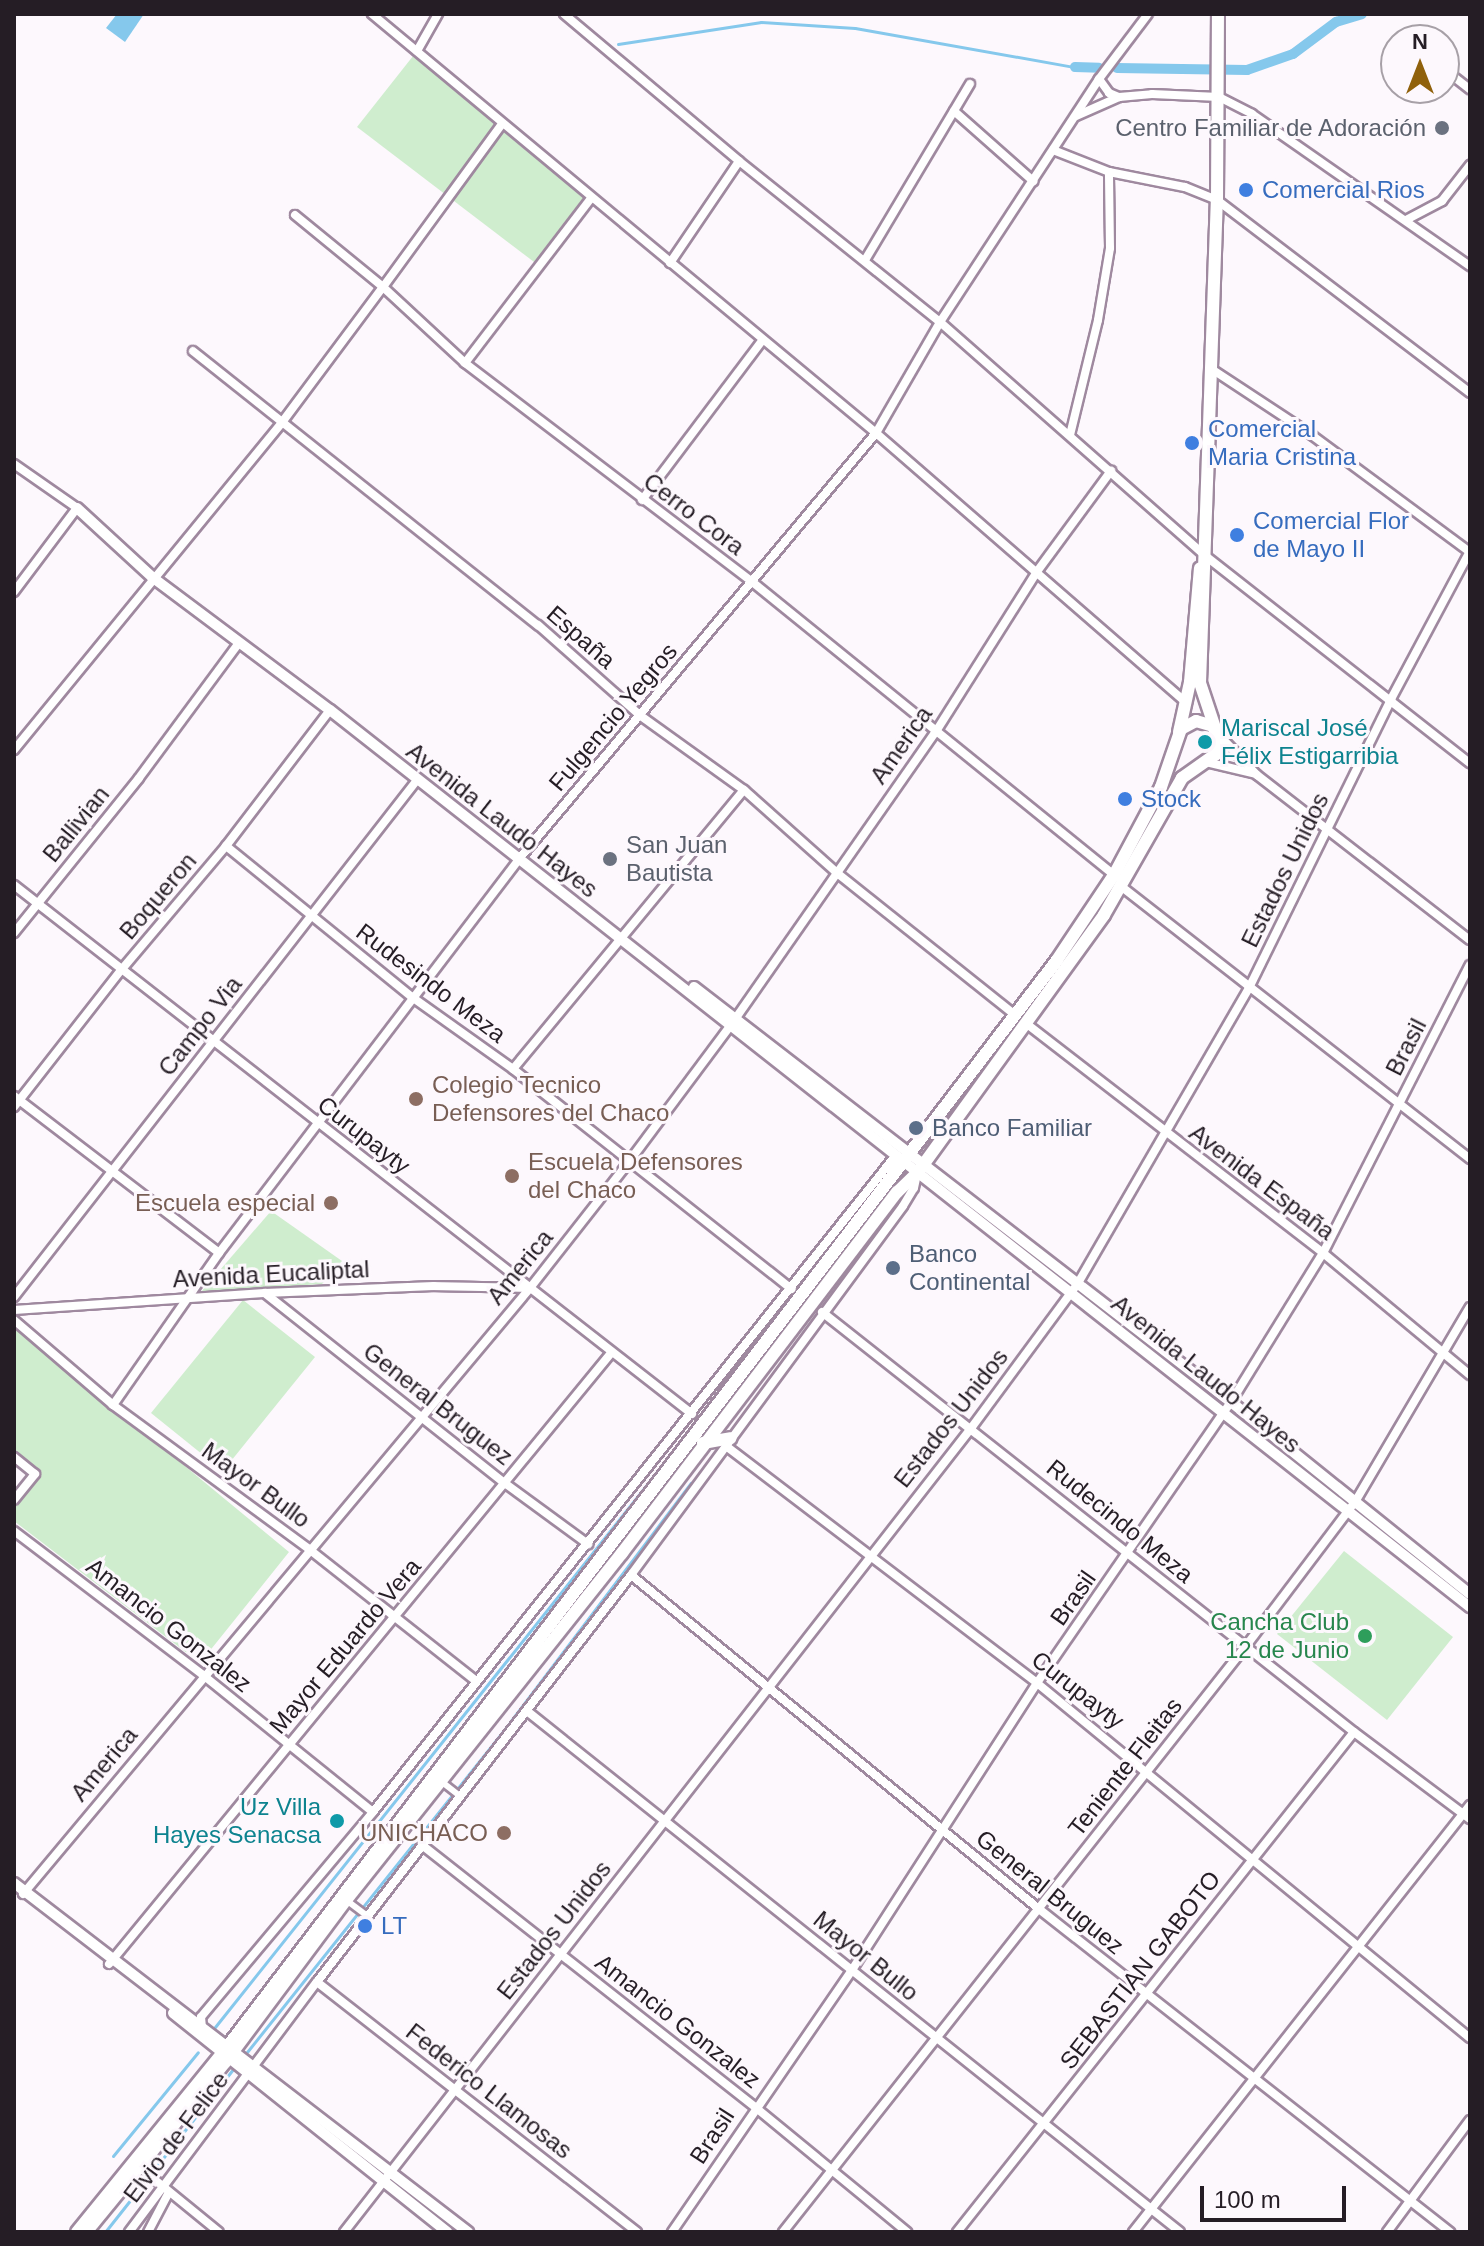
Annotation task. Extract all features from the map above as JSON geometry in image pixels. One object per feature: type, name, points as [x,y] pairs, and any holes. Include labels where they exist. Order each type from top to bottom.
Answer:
[{"type":"highway","points":[[77,2232],[229,2051],[357,1909],[452,1790],[703,1443],[897,1192],[920,1168],[1027,1024],[1122,887],[1182,778],[1216,754],[1218,734],[1200,683],[1217,200],[1218,14]]},
{"type":"highway","points":[[86,2232],[229,2051],[904,1157],[1015,1015],[1114,875],[1161,787],[1188,703],[1196,584],[1203,554]]},
{"type":"highway","points":[[1178,738],[1196,721],[1208,723],[1218,734]]},
{"type":"highway","points":[[1178,738],[1182,756],[1204,762]]},
{"type":"highway","points":[[703,1443],[728,1442]]},
{"type":"street","points":[[372,14],[876,433],[1188,703]]},
{"type":"street","points":[[417,51],[438,14]]},
{"type":"street","points":[[564,14],[739,161],[940,322],[1203,554],[1470,763]]},
{"type":"street","name":"Fulgencio Yegros","points":[[113,1405],[219,1253],[521,857],[876,433],[940,322],[1099,79],[1148,14]]},
{"type":"street","points":[[1099,79],[1109,93],[1119,97]]},
{"type":"street","points":[[865,260],[970,84]]},
{"type":"street","points":[[1075,117],[1119,97],[1152,94],[1219,97],[1252,114],[1470,266]]},
{"type":"street","points":[[954,111],[1033,181]]},
{"type":"street","points":[[14,750],[152,577],[283,421],[502,124]]},
{"type":"street","points":[[1053,150],[1109,172],[1185,187],[1217,200],[1470,393]]},
{"type":"street","points":[[670,263],[739,161]]},
{"type":"street","points":[[1406,220],[1442,201],[1470,165]]},
{"type":"street","points":[[1070,435],[1098,320],[1110,248],[1109,172]]},
{"type":"street","points":[[465,363],[591,198]]},
{"type":"street","name":"Cerro Cora","points":[[295,215],[383,287],[465,363],[751,581],[1114,875]]},
{"type":"street","points":[[642,500],[762,341]]},
{"type":"street","name":"España","points":[[193,351],[538,625],[641,716],[744,790],[836,872],[1015,1015]]},
{"type":"street","points":[[1210,368],[1313,436],[1470,552]]},
{"type":"street","points":[[14,464],[77,508],[14,592]]},
{"type":"street","name":"America","points":[[19,1890],[530,1288],[628,1163],[733,1022],[935,733],[1036,573],[1111,471]]},
{"type":"street","name":"Avenida Laudo Hayes","points":[[77,508],[152,577],[521,857],[904,1157],[1231,1402],[1466,1591],[1470,1607]]},
{"type":"street","name":"Estados Unidos","points":[[344,2232],[972,1427],[1075,1287],[1167,1134],[1249,988],[1391,699],[1470,552]]},
{"type":"street","name":"Ballivian","points":[[14,933],[139,778],[239,643]]},
{"type":"street","name":"Boqueron","points":[[16,1101],[226,846],[330,710]]},
{"type":"street","points":[[1218,734],[1257,775],[1470,940]]},
{"type":"street","points":[[1204,762],[1257,775]]},
{"type":"street","name":"Campo Via","points":[[14,1297],[417,780]]},
{"type":"street","points":[[513,1069],[744,790]]},
{"type":"street","name":"Rudesindo Meza","points":[[226,846],[412,997],[513,1069],[628,1163],[792,1289]]},
{"type":"street","name":"Curupayty","points":[[14,885],[692,1414]]},
{"type":"street","points":[[1122,887],[1470,1159]]},
{"type":"street","name":"Brasil","points":[[672,2232],[852,1970],[1037,1683],[1231,1402],[1323,1253],[1470,965]]},
{"type":"street","name":"Avenida España","points":[[1027,1024],[1323,1253],[1442,1355],[1470,1375]]},
{"type":"street","points":[[16,1101],[219,1253]]},
{"type":"street","points":[[209,2040],[200,2024],[201,2017],[373,1812],[792,1289],[904,1157]]},
{"type":"street","name":"Elvio de Felice","points":[[129,2232],[166,2190],[317,1982],[357,1909],[422,1845],[452,1790],[527,1711],[631,1575],[903,1206],[914,1188],[920,1168]]},
{"type":"street","name":"Avenida Eucaliptal","points":[[14,1310],[265,1293],[434,1286],[530,1288]]},
{"type":"street","name":"Avenida Laudo Hayes","points":[[1075,1287],[1223,1414],[1346,1512],[1466,1591]]},
{"type":"street","name":"General Bruguez","points":[[265,1293],[506,1484],[588,1544]]},
{"type":"street","name":"Teniente Fleitas","points":[[783,2232],[1246,1646],[1355,1502],[1470,1307]]},
{"type":"street","name":"Rudecindo Meza","points":[[822,1312],[972,1427],[1354,1732],[1467,1816]]},
{"type":"street","name":"Mayor Bullo","points":[[14,1320],[113,1405],[309,1549],[476,1681]]},
{"type":"street","name":"Mayor Eduardo Vera","points":[[111,1962],[611,1353]]},
{"type":"street","name":"Curupayty","points":[[728,1442],[1147,1771],[1470,2038]]},
{"type":"street","points":[[14,1457],[35,1474],[14,1500]]},
{"type":"street","name":"Amancio Gonzalez","points":[[14,1531],[203,1675],[373,1812]]},
{"type":"street","name":"General Bruguez","points":[[631,1575],[1145,1995],[1450,2232]]},
{"type":"street","name":"Mayor Bullo","points":[[527,1711],[1180,2232]]},
{"type":"street","name":"SEBASTIAN GABOTO","points":[[957,2232],[1354,1732]]},
{"type":"street","points":[[1133,2232],[1467,1816],[1470,1805]]},
{"type":"street","name":"Amancio Gonzalez","points":[[422,1845],[755,2107],[907,2232]]},
{"type":"street","points":[[19,1890],[209,2040],[229,2051]]},
{"type":"street","points":[[111,1962],[200,2024],[383,2182],[447,2232]]},
{"type":"street","name":"Federico Llamosas","points":[[317,1982],[637,2232]]},
{"type":"street","points":[[252,2070],[269,2078],[468,2232]]},
{"type":"street","points":[[1387,2232],[1470,2120]]},
{"type":"street","points":[[138,2166],[219,2232]]},
{"type":"street","points":[[148,2232],[166,2190]]},
{"type":"green space","points":[[417,51],[591,198],[538,265],[357,127]]},
{"type":"green space","points":[[271,1211],[342,1261],[322,1284],[201,1292]]},
{"type":"green space","points":[[243,1300],[315,1357],[223,1471],[151,1413]]},
{"type":"green space","points":[[14,1325],[289,1552],[200,1663],[14,1521],[14,1506],[39,1474],[14,1451]]},
{"type":"green space","name":"Cancha Club 12 de Junio","points":[[1344,1551],[1453,1637],[1387,1720],[1277,1634]]},
{"type":"water","points":[[117,14],[144,14],[125,42],[106,28]]},
{"type":"waterway","points":[[1117,68],[1247,70],[1293,54],[1336,22],[1362,14]]},
{"type":"waterway","points":[[618,44],[761,22],[855,28],[1075,67]]},
{"type":"waterway","points":[[1075,67],[1099,68]]},
{"type":"waterway","points":[[215,2027],[695,1424]]},
{"type":"waterway","points":[[243,2057],[510,1722],[691,1483]]},
{"type":"waterway","points":[[113,2156],[198,2052]]},
{"type":"waterway","points":[[156,2167],[233,2069]]},
{"type":"waterway","points":[[105,2232],[146,2180]]},
{"type":"place","name":"Centro Familiar de Adoración","points":[[1442,128]]},
{"type":"place","name":"Comercial Rios","points":[[1246,190]]},
{"type":"place","name":"Comercial Maria Cristina","points":[[1192,443]]},
{"type":"place","name":"Comercial Flor de Mayo II","points":[[1237,535]]},
{"type":"place","name":"Mariscal José Félix Estigarribia","points":[[1205,742]]},
{"type":"place","name":"Stock","points":[[1125,799]]},
{"type":"place","name":"San Juan Bautista","points":[[610,859]]},
{"type":"place","name":"Colegio Tecnico Defensores del Chaco","points":[[416,1099]]},
{"type":"place","name":"Banco Familiar","points":[[916,1128]]},
{"type":"place","name":"Escuela Defensores del Chaco","points":[[512,1176]]},
{"type":"place","name":"Escuela especial","points":[[331,1203]]},
{"type":"place","name":"Banco Continental","points":[[893,1268]]},
{"type":"place","name":"Cancha Club 12 de Junio","points":[[1365,1636]]},
{"type":"place","name":"Uz Villa Hayes Senacsa","points":[[337,1821]]},
{"type":"place","name":"UNICHACO","points":[[504,1833]]},
{"type":"place","name":"LT","points":[[365,1926]]}]
